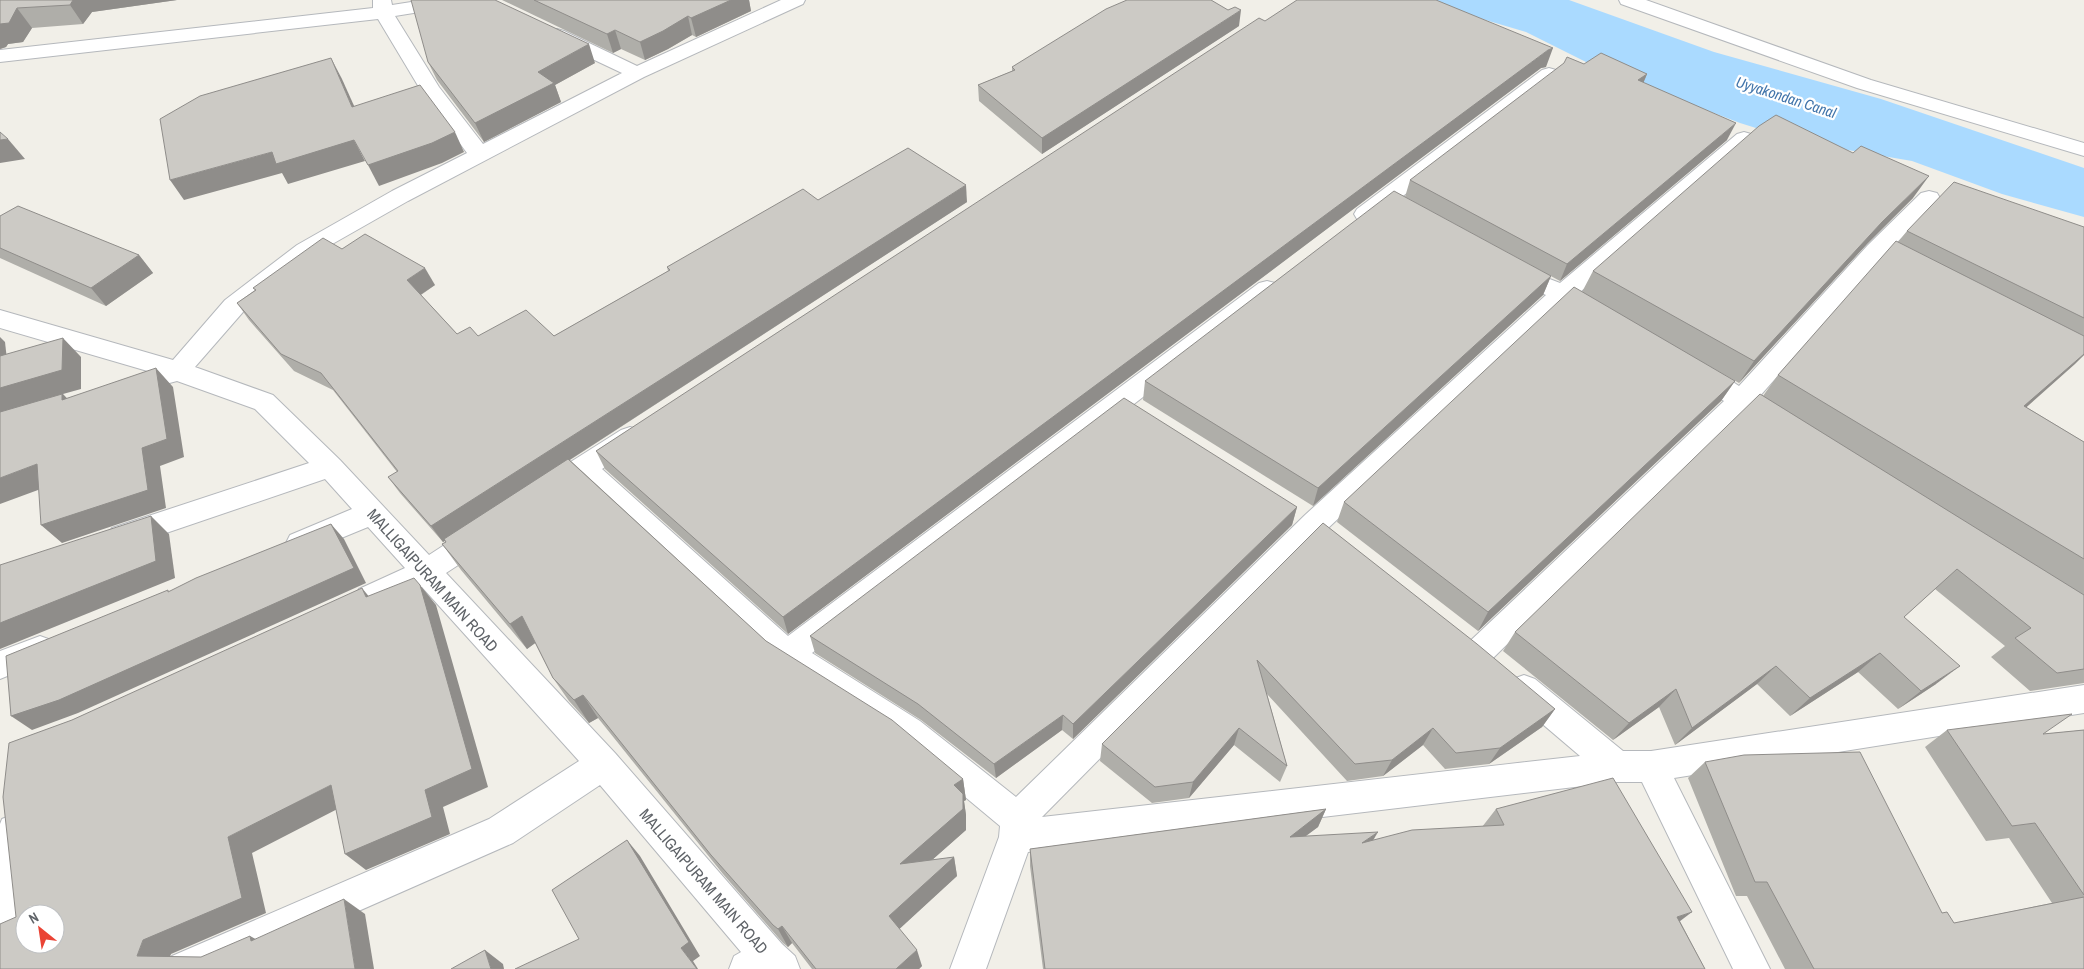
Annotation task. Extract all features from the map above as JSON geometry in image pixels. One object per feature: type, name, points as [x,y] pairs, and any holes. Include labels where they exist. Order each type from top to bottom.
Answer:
[{"type":"street","points":[[0,56],[382,6],[457,0]]},
{"type":"street","points":[[140,382],[178,370],[234,306],[305,250],[400,196],[637,72],[796,0]]},
{"type":"street","points":[[1628,0],[1864,84],[2084,150]]},
{"type":"street","points":[[751,3],[773,11]]},
{"type":"street","points":[[382,6],[430,89],[480,155]]},
{"type":"street","points":[[543,28],[637,72]]},
{"type":"street","points":[[1347,228],[1394,203],[1549,74]]},
{"type":"street","points":[[968,969],[1016,828],[1303,516],[1744,138]]},
{"type":"street","points":[[1479,652],[1742,399],[1885,255],[1929,198]]},
{"type":"street","points":[[788,654],[1284,275]]},
{"type":"street","points":[[1529,276],[1622,329]]},
{"type":"street","name":"MALLIGAIPURAM MAIN ROAD","points":[[0,319],[178,370],[264,402],[330,467],[603,764],[766,965]]},
{"type":"street","points":[[1674,359],[1801,436]]},
{"type":"street","points":[[1120,400],[1145,415]]},
{"type":"street","points":[[525,506],[649,425]]},
{"type":"street","points":[[94,545],[330,467]]},
{"type":"street","points":[[583,468],[788,654],[908,731],[1016,828],[1617,767],[1651,766],[2084,700]]},
{"type":"street","points":[[272,554],[372,513]]},
{"type":"street","points":[[1303,516],[1338,542]]},
{"type":"street","points":[[345,609],[425,572],[500,523]]},
{"type":"street","points":[[1456,634],[1617,767]]},
{"type":"street","points":[[0,665],[64,639]]},
{"type":"street","points":[[185,969],[501,831],[603,764]]},
{"type":"street","points":[[1651,766],[1752,969]]},
{"type":"street","points":[[4,969],[16,806]]},
{"type":"water","name":"Uyyakondan Canal","points":[[1418,0],[1569,0],[1714,52],[1881,99],[2084,168],[2084,217],[2002,194],[1912,161],[1801,142],[1740,123],[1604,71],[1526,32]]},
{"type":"building","points":[[0,0],[73,0],[70,5],[17,8],[9,23],[0,24]]},
{"type":"building","points":[[411,0],[495,0],[589,44],[538,72],[554,83],[475,123],[428,62]]},
{"type":"building","points":[[534,0],[731,0],[691,18],[688,16],[640,42],[615,30],[607,34]]},
{"type":"building","points":[[1127,0],[1211,0],[1228,10],[1235,7],[1241,10],[1042,138],[978,85],[1015,70],[1012,67],[1106,9]]},
{"type":"building","points":[[1297,0],[1436,0],[1553,48],[783,617],[596,451],[1259,18],[1265,21]]},
{"type":"building","points":[[1601,53],[1647,74],[1638,80],[1736,123],[1567,264],[1410,180],[1564,63],[1567,57],[1584,64]]},
{"type":"building","points":[[331,58],[352,107],[420,85],[455,132],[432,143],[368,165],[354,140],[276,164],[272,152],[170,180],[160,119],[200,96]]},
{"type":"building","points":[[1776,115],[1853,153],[1861,146],[1929,176],[1882,222],[1754,361],[1593,271],[1759,126]]},
{"type":"building","points":[[0,132],[8,139],[0,140]]},
{"type":"building","points":[[908,148],[966,185],[431,526],[388,477],[398,471],[321,373],[281,354],[237,303],[256,290],[253,288],[323,238],[342,249],[365,234],[425,268],[407,280],[457,334],[470,327],[478,336],[526,310],[554,336],[670,270],[667,267],[803,189],[818,200]]},
{"type":"building","points":[[1954,182],[2084,227],[2084,318],[1907,231]]},
{"type":"building","points":[[1394,191],[1551,276],[1318,488],[1145,381]]},
{"type":"building","points":[[18,206],[139,255],[91,288],[0,248],[0,216]]},
{"type":"building","points":[[1896,241],[2084,336],[2084,354],[2024,406],[2084,442],[2084,559],[1778,375]]},
{"type":"building","points":[[1574,287],[1735,381],[1488,612],[1344,502]]},
{"type":"building","points":[[63,338],[62,370],[0,388],[0,356]]},
{"type":"building","points":[[156,368],[167,439],[142,448],[148,490],[41,525],[37,464],[0,478],[0,412],[62,394],[62,400]]},
{"type":"building","points":[[1760,394],[2084,595],[2084,669],[2057,673],[2015,638],[2031,628],[1957,569],[1904,617],[1960,666],[1921,691],[1880,653],[1810,698],[1776,666],[1692,728],[1676,689],[1629,723],[1515,632]]},
{"type":"building","points":[[1124,398],[1297,507],[1073,724],[1063,715],[994,764],[918,704],[810,636]]},
{"type":"building","points":[[568,459],[766,641],[892,720],[963,779],[954,785],[963,794],[963,809],[900,864],[954,857],[889,916],[917,950],[896,969],[816,969],[782,926],[778,929],[773,925],[711,855],[583,695],[574,700],[553,678],[522,616],[510,624],[442,544],[446,542],[444,539]]},
{"type":"building","points":[[151,516],[156,561],[0,623],[0,565]]},
{"type":"building","points":[[1323,523],[1477,644],[1555,709],[1500,748],[1456,753],[1433,728],[1392,760],[1355,764],[1257,660],[1287,766],[1239,728],[1193,782],[1155,787],[1102,744]]},
{"type":"building","points":[[331,524],[354,568],[59,700],[11,716],[6,656],[168,590],[168,592],[196,578]]},
{"type":"building","points":[[414,578],[420,585],[472,769],[425,790],[432,817],[345,854],[331,785],[228,837],[242,898],[143,940],[137,956],[201,957],[250,936],[251,941],[344,899],[355,969],[0,969],[0,924],[15,917],[15,954],[65,954],[65,904],[15,904],[15,908],[3,797],[9,743],[72,720],[362,588],[366,597]]},
{"type":"building","points":[[2072,714],[2043,734],[2084,730],[2084,895],[2035,823],[2012,826],[1947,730]]},
{"type":"building","points":[[1860,752],[1942,913],[1947,912],[1954,923],[2084,897],[2084,969],[1814,969],[1767,882],[1755,882],[1705,762],[1744,755]]},
{"type":"building","points":[[1613,778],[1692,912],[1677,917],[1705,969],[1045,969],[1030,849],[1326,809],[1290,837],[1378,832],[1362,843],[1412,830],[1504,825],[1496,809]]},
{"type":"building","points":[[627,840],[689,942],[681,948],[697,969],[515,969],[579,939],[552,890]]},
{"type":"building","points":[[485,950],[491,969],[451,969]]}]
